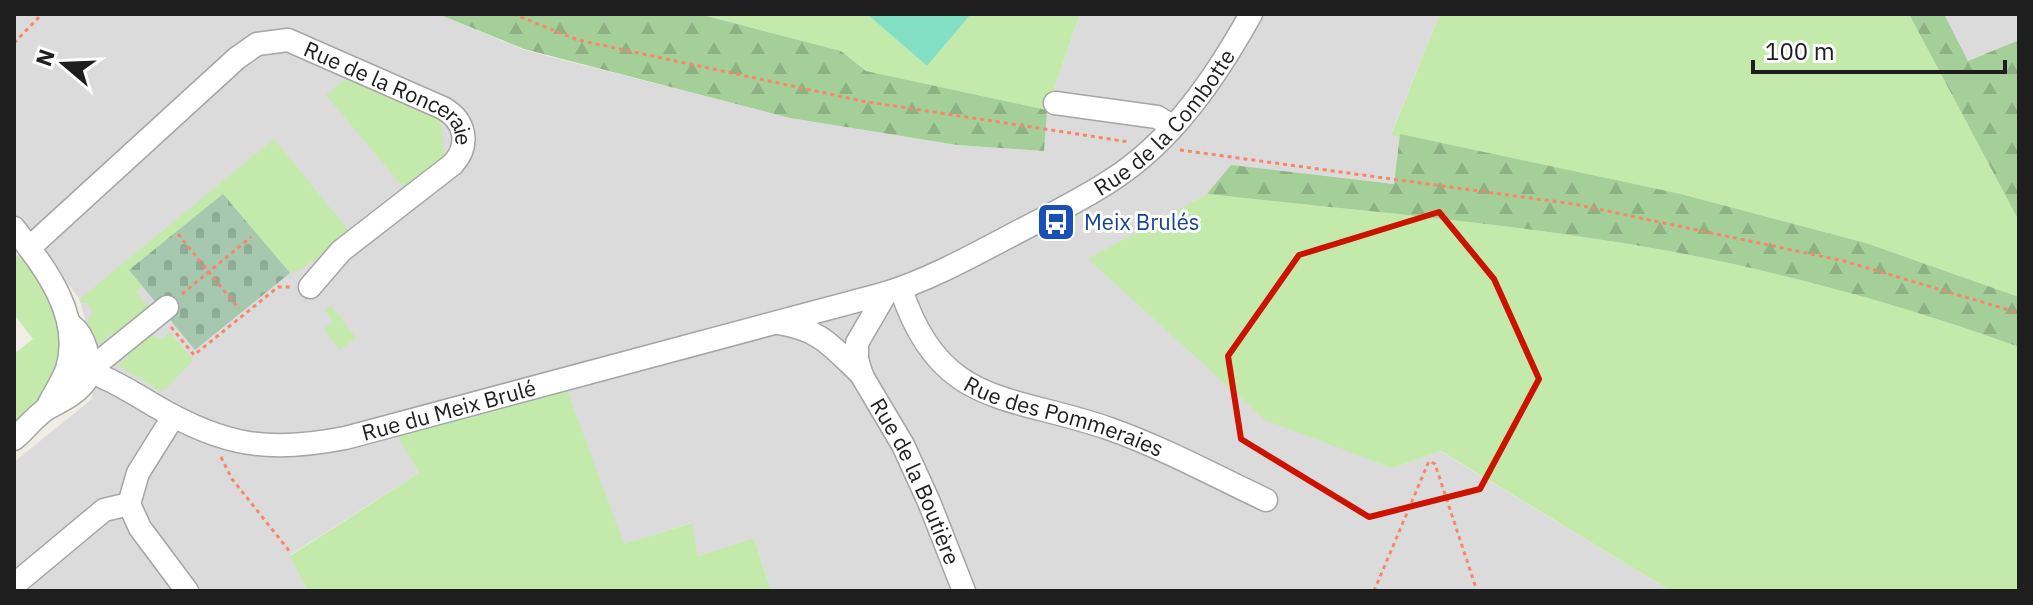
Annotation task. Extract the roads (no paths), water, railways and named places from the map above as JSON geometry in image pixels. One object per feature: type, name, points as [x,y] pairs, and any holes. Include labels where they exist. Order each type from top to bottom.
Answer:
[{"type":"street","name":"Rue de la Combotte","points":[[836,307],[894,291],[957,264],[1111,181],[1153,146],[1218,72],[1251,14]]},
{"type":"street","name":"Rue de la Ronceraie","points":[[29,248],[237,58],[257,44],[288,40],[443,108],[456,117],[464,130],[462,151],[453,164],[341,251],[310,287]]},
{"type":"street","points":[[1055,103],[1157,117],[1172,126]]},
{"type":"street","points":[[14,228],[60,297],[71,325],[78,368]]},
{"type":"street","points":[[857,343],[894,291]]},
{"type":"street","name":"Rue des Pommeraies","points":[[894,291],[941,363],[981,392],[1111,429],[1266,500]]},
{"type":"street","points":[[829,341],[836,307]]},
{"type":"street","name":"Rue du Meix Brulé","points":[[78,368],[218,437],[275,448],[345,438],[836,307]]},
{"type":"street","name":"Rue de la Boutière","points":[[836,307],[853,324],[862,376]]},
{"type":"street","points":[[14,439],[47,408],[78,368],[164,310]]},
{"type":"street","name":"Rue de la Boutière","points":[[775,323],[813,332],[829,341],[862,376],[903,445],[964,591]]},
{"type":"street","points":[[173,417],[138,473],[129,504],[140,528],[187,591]]},
{"type":"street","points":[[14,585],[104,510],[129,504]]},
{"type":"place","name":"Meix Brulés","points":[[1056,222]]}]
